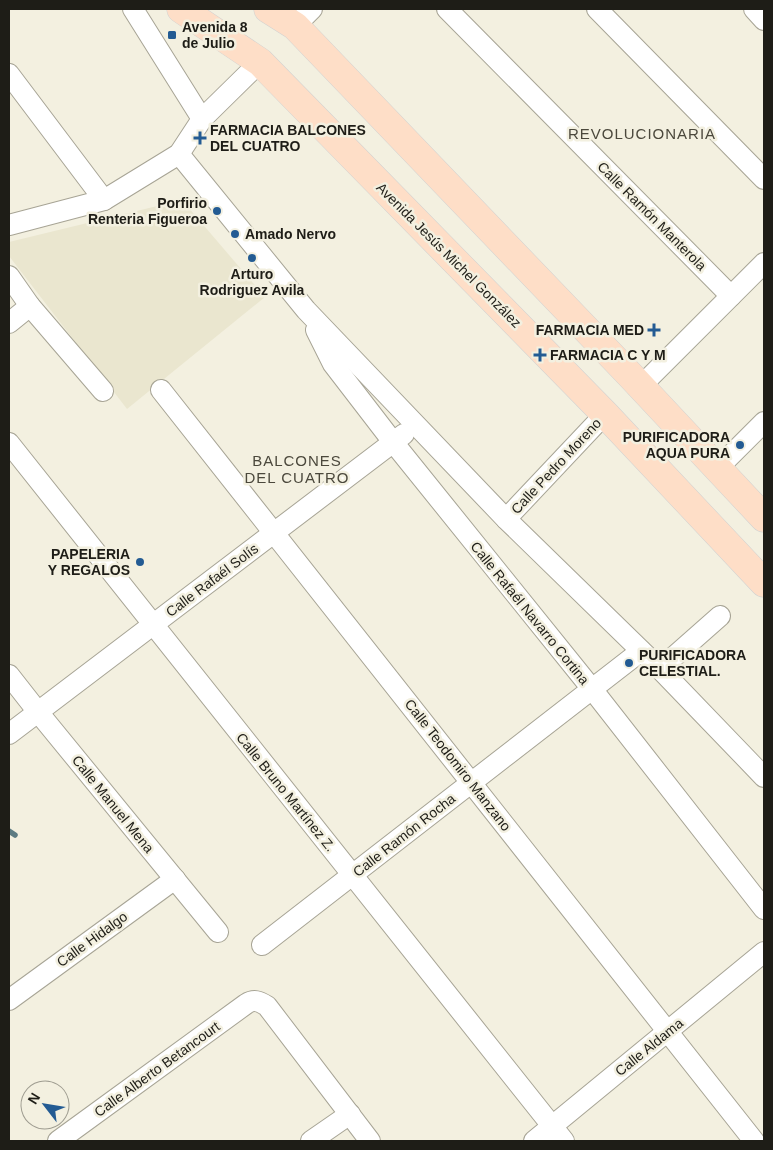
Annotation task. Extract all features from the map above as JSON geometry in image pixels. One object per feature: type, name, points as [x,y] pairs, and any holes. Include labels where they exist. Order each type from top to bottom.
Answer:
[{"type":"main road","name":"Avenida Jesús Michel González","points":[[180,9],[260,62],[605,414],[764,583]]},
{"type":"main road","points":[[268,9],[304,18],[764,518]]},
{"type":"main road","points":[[605,414],[656,447],[764,557]]},
{"type":"street","points":[[133,9],[202,119]]},
{"type":"street","name":"Calle Ramón Manterola","points":[[448,9],[731,296]]},
{"type":"street","points":[[597,9],[764,178]]},
{"type":"street","points":[[754,9],[764,20]]},
{"type":"street","points":[[9,225],[104,200],[179,154],[202,119],[260,62]]},
{"type":"street","points":[[9,74],[104,200]]},
{"type":"street","name":"Calle Rafaél Navarro Cortina","points":[[179,154],[306,310],[506,519],[660,669],[764,777]]},
{"type":"street","points":[[641,386],[764,263]]},
{"type":"street","points":[[9,276],[30,306],[103,391]]},
{"type":"street","points":[[9,323],[30,306]]},
{"type":"street","name":"Calle Rafaél Navarro Cortina","points":[[306,310],[333,364],[393,442],[592,689],[764,909]]},
{"type":"street","name":"Calle Teodomiro Manzano","points":[[160,390],[754,1141]]},
{"type":"street","name":"Calle Pedro Moreno","points":[[506,519],[605,414]]},
{"type":"street","points":[[718,468],[764,422]]},
{"type":"street","name":"Calle Rafaél Solís","points":[[9,734],[415,425]]},
{"type":"street","name":"Calle Bruno Martínez Z.","points":[[9,443],[558,1134]]},
{"type":"street","points":[[660,669],[720,616]]},
{"type":"street","name":"Calle Ramón Rocha","points":[[262,945],[641,651]]},
{"type":"street","name":"Calle Manuel Mena","points":[[9,675],[218,932]]},
{"type":"street","name":"Calle Hidalgo","points":[[9,1000],[175,879]]},
{"type":"street","name":"Calle Aldama","points":[[534,1141],[558,1134],[668,1032],[764,952]]},
{"type":"street","name":"Calle Alberto Betancourt","points":[[58,1141],[246,1004],[256,1000],[266,1006],[350,1114]]},
{"type":"street","points":[[311,1141],[350,1114],[370,1141]]},
{"type":"shaded area","points":[[182,200],[265,297],[127,409],[9,256],[9,242]]},
{"type":"waterway","points":[[9,831],[15,835]]},
{"type":"place","name":"Avenida 8 de Julio","points":[[172,35]]},
{"type":"place","name":"FARMACIA BALCONES DEL CUATRO","points":[[200,138]]},
{"type":"place","name":"Porfirio Renteria Figueroa","points":[[217,211]]},
{"type":"place","name":"Amado Nervo","points":[[235,234]]},
{"type":"place","name":"Arturo Rodriguez Avila","points":[[252,258]]},
{"type":"place","name":"FARMACIA MED","points":[[654,330]]},
{"type":"place","name":"FARMACIA C Y M","points":[[540,355]]},
{"type":"place","name":"PURIFICADORA AQUA PURA","points":[[740,445]]},
{"type":"place","name":"PAPELERIA Y REGALOS","points":[[140,562]]},
{"type":"place","name":"PURIFICADORA CELESTIAL.","points":[[629,663]]},
{"type":"district","name":"REVOLUCIONARIA","points":[[642,133]]},
{"type":"district","name":"BALCONES DEL CUATRO","points":[[297,468]]}]
